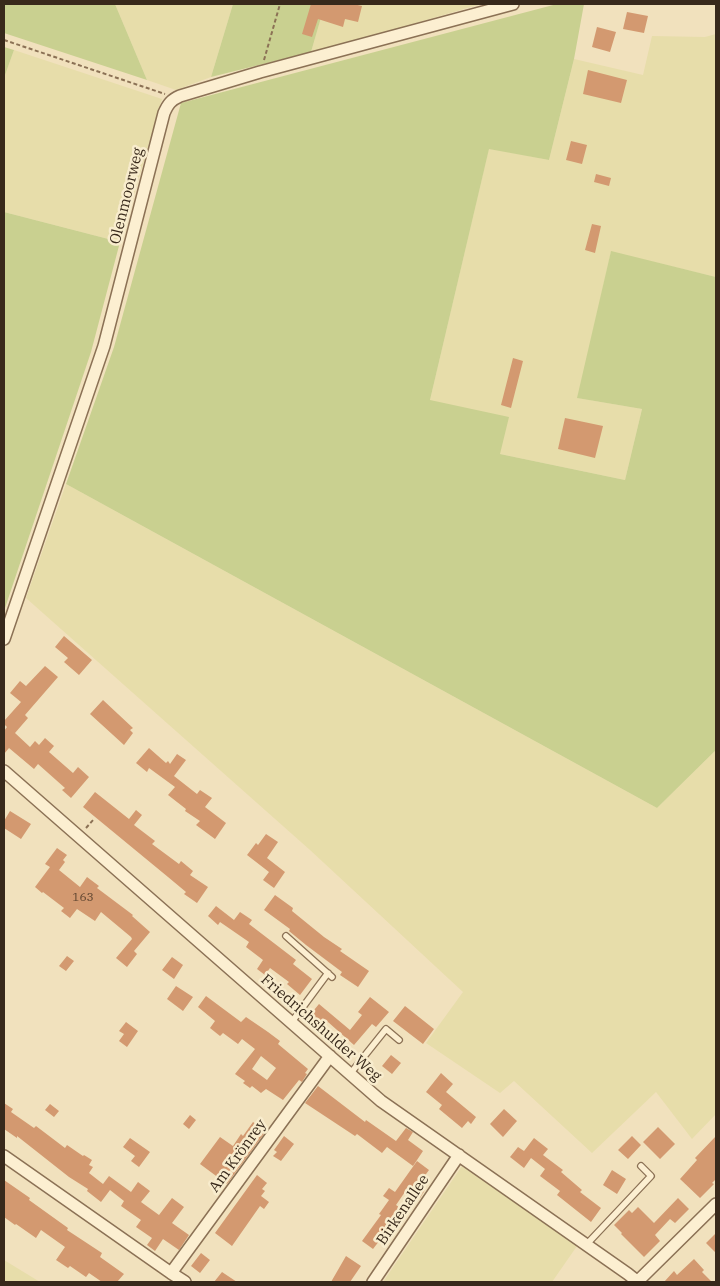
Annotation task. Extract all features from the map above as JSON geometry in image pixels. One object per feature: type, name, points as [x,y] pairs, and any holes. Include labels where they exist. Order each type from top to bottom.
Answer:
[{"type":"street","name":"Olenmoorweg","points":[[4,639],[104,346],[164,113],[168,104],[180,96],[260,72],[513,4]]},
{"type":"street","name":"Friedrichshulder Weg","points":[[4,771],[381,1100],[637,1282]]},
{"type":"street","name":"Am Krönrey","points":[[171,1273],[330,1056]]},
{"type":"street","name":"Birkenallee","points":[[373,1282],[459,1155]]},
{"type":"street","points":[[4,1156],[185,1282]]},
{"type":"street","points":[[637,1282],[716,1204]]},
{"type":"lane","points":[[286,936],[330,975],[291,1022]]},
{"type":"lane","points":[[350,1074],[386,1029],[399,1040]]},
{"type":"lane","points":[[586,1245],[651,1176],[641,1166]]},
{"type":"path","points":[[260,72],[280,4]]},
{"type":"path","points":[[4,40],[167,94]]},
{"type":"path","points":[[84,830],[94,818]]},
{"type":"shaded area","points":[[115,4],[233,4],[211,77],[176,90],[147,80]]},
{"type":"shaded area","points":[[325,4],[481,4],[311,52]]},
{"type":"shaded area","points":[[716,34],[716,277],[611,252],[578,398],[642,409],[625,480],[500,454],[430,400],[489,148],[549,160],[574,59],[643,75],[652,36],[705,37]]},
{"type":"shaded area","points":[[14,50],[162,99],[120,242],[4,212],[4,78]]},
{"type":"shaded area","points":[[66,484],[657,808],[716,750],[716,1114],[692,1139],[656,1092],[592,1153],[514,1081],[500,1093],[426,1043],[463,992],[310,850],[26,598]]},
{"type":"shaded area","points":[[462,1166],[577,1246],[552,1282],[383,1282]]},
{"type":"shaded area","points":[[4,1260],[40,1282],[4,1282]]},
{"type":"green space","points":[[4,4],[115,4],[147,80],[4,33]]},
{"type":"green space","points":[[233,4],[325,4],[311,52],[211,77]]},
{"type":"green space","points":[[557,4],[584,4],[574,59],[549,160],[489,149],[430,400],[509,417],[500,454],[625,480],[642,409],[577,398],[611,251],[716,277],[716,750],[657,808],[66,484],[114,347],[181,103]]},
{"type":"green space","points":[[4,47],[14,50],[4,78]]},
{"type":"green space","points":[[4,212],[120,242],[91,352],[4,611]]},
{"type":"building","points":[[311,4],[353,4],[362,6],[358,22],[345,19],[343,27],[318,19],[312,37],[302,34]]},
{"type":"building","points":[[627,12],[648,16],[644,33],[623,29]]},
{"type":"building","points":[[597,27],[616,32],[610,52],[592,47]]},
{"type":"building","points":[[588,70],[627,80],[621,103],[583,94]]},
{"type":"building","points":[[571,141],[587,145],[582,164],[566,160]]},
{"type":"building","points":[[596,174],[611,178],[609,186],[594,182]]},
{"type":"building","points":[[592,224],[601,226],[595,253],[585,250]]},
{"type":"building","points":[[513,358],[523,361],[511,408],[501,405]]},
{"type":"building","points":[[565,418],[603,426],[595,458],[558,449]]},
{"type":"building","points":[[64,636],[92,660],[79,675],[64,662],[68,658],[55,647]]},
{"type":"building","points":[[45,666],[58,677],[25,715],[28,718],[15,733],[30,747],[35,741],[39,745],[45,738],[54,746],[49,752],[73,773],[78,767],[89,777],[71,798],[62,790],[65,788],[38,764],[34,769],[9,748],[4,754],[4,731],[7,727],[4,721],[21,702],[10,693],[20,681],[26,686]]},
{"type":"building","points":[[103,700],[133,728],[130,730],[133,733],[124,745],[90,714]]},
{"type":"building","points":[[149,748],[166,763],[168,761],[170,764],[177,754],[186,760],[174,776],[197,794],[200,790],[212,798],[205,807],[226,823],[215,839],[196,825],[200,821],[185,811],[186,809],[168,795],[175,787],[149,768],[147,772],[136,763]]},
{"type":"building","points":[[95,792],[129,819],[136,810],[142,815],[134,825],[155,841],[152,844],[179,864],[181,861],[193,871],[190,875],[208,887],[197,903],[83,807]]},
{"type":"building","points":[[10,811],[31,824],[21,839],[4,828],[4,821]]},
{"type":"building","points":[[266,834],[278,842],[267,858],[285,872],[274,888],[263,880],[269,872],[247,855]]},
{"type":"building","points":[[57,848],[67,855],[63,860],[65,862],[59,870],[80,887],[87,877],[99,886],[97,888],[133,915],[150,932],[134,951],[137,954],[127,967],[116,958],[132,939],[131,937],[101,912],[95,921],[77,909],[70,918],[61,911],[64,908],[35,887],[50,867],[45,864]]},
{"type":"building","points":[[275,895],[293,908],[292,911],[324,937],[342,949],[340,951],[369,971],[358,987],[340,975],[342,972],[264,910]]},
{"type":"building","points":[[216,906],[234,920],[240,912],[252,920],[249,924],[296,960],[293,964],[312,979],[300,995],[287,984],[289,982],[270,968],[265,975],[257,969],[263,960],[246,947],[249,942],[220,922],[218,925],[208,916]]},
{"type":"building","points":[[67,956],[74,961],[66,971],[59,966]]},
{"type":"building","points":[[172,957],[183,965],[174,979],[162,970]]},
{"type":"building","points":[[176,986],[193,997],[183,1011],[167,999]]},
{"type":"building","points":[[206,996],[241,1022],[246,1017],[268,1032],[280,1041],[278,1044],[308,1069],[302,1082],[299,1080],[283,1100],[266,1089],[261,1093],[252,1086],[250,1088],[243,1083],[245,1081],[235,1074],[255,1049],[242,1039],[238,1044],[223,1033],[220,1036],[210,1028],[215,1021],[198,1007]],"holes":[[[261,1056],[276,1068],[267,1080],[252,1069]]]},
{"type":"building","points":[[370,997],[389,1012],[376,1027],[372,1024],[354,1045],[328,1022],[324,1027],[309,1016],[319,1004],[350,1030],[362,1015],[358,1012]]},
{"type":"building","points":[[405,1006],[434,1029],[423,1044],[393,1021]]},
{"type":"building","points":[[126,1022],[138,1031],[127,1047],[119,1041],[124,1034],[119,1031]]},
{"type":"building","points":[[391,1055],[401,1063],[392,1074],[382,1066]]},
{"type":"building","points":[[441,1073],[453,1084],[446,1092],[476,1117],[471,1124],[468,1121],[462,1128],[439,1109],[442,1105],[426,1092]]},
{"type":"building","points":[[318,1086],[365,1122],[366,1120],[396,1141],[406,1128],[413,1132],[408,1140],[423,1151],[413,1166],[387,1147],[382,1153],[357,1134],[355,1136],[305,1103]]},
{"type":"building","points":[[4,1103],[13,1109],[11,1112],[34,1128],[36,1126],[65,1148],[67,1145],[92,1160],[89,1165],[93,1167],[89,1173],[103,1184],[109,1176],[131,1192],[138,1182],[150,1191],[141,1202],[159,1215],[172,1198],[184,1207],[172,1223],[189,1235],[179,1250],[163,1239],[155,1251],[147,1245],[152,1238],[136,1227],[141,1220],[121,1206],[124,1201],[110,1190],[101,1202],[87,1191],[88,1189],[69,1177],[17,1136],[17,1138],[4,1129]]},
{"type":"building","points":[[50,1104],[59,1111],[54,1117],[45,1110]]},
{"type":"building","points":[[504,1109],[517,1121],[503,1137],[490,1124]]},
{"type":"building","points":[[190,1115],[196,1120],[189,1129],[183,1124]]},
{"type":"building","points":[[253,1122],[266,1131],[227,1184],[200,1164],[220,1137],[233,1146],[241,1134],[243,1136]]},
{"type":"building","points":[[658,1127],[675,1144],[660,1159],[643,1142]]},
{"type":"building","points":[[284,1136],[294,1144],[281,1161],[273,1156],[277,1152],[274,1150]]},
{"type":"building","points":[[632,1136],[641,1145],[628,1159],[618,1150]]},
{"type":"building","points":[[716,1136],[716,1179],[712,1183],[714,1184],[700,1198],[680,1179],[697,1160],[695,1158]]},
{"type":"building","points":[[130,1138],[150,1152],[139,1167],[131,1161],[135,1156],[123,1147]]},
{"type":"building","points":[[534,1138],[548,1149],[543,1155],[563,1170],[561,1172],[582,1190],[580,1192],[601,1208],[591,1222],[557,1195],[560,1191],[540,1176],[545,1169],[531,1158],[524,1168],[510,1157],[518,1147],[524,1151]]},
{"type":"building","points":[[417,1161],[429,1170],[418,1185],[425,1190],[420,1198],[407,1189],[396,1205],[403,1210],[373,1249],[362,1241],[381,1215],[379,1214],[389,1200],[383,1196],[389,1188],[395,1192]]},
{"type":"building","points":[[612,1170],[626,1179],[617,1194],[603,1185]]},
{"type":"building","points":[[257,1175],[267,1183],[262,1189],[265,1191],[261,1196],[269,1202],[264,1209],[260,1206],[232,1246],[215,1233]]},
{"type":"building","points":[[4,1180],[68,1228],[67,1230],[102,1253],[100,1257],[124,1274],[117,1282],[102,1282],[89,1273],[86,1277],[70,1266],[68,1268],[56,1260],[65,1247],[41,1230],[36,1238],[4,1217]]},
{"type":"building","points":[[678,1198],[689,1209],[675,1223],[670,1219],[655,1235],[660,1241],[644,1257],[614,1225],[629,1210],[632,1213],[638,1207],[654,1223]]},
{"type":"building","points":[[716,1233],[716,1253],[706,1243]]},
{"type":"building","points":[[201,1253],[210,1260],[200,1273],[191,1266]]},
{"type":"building","points":[[346,1256],[361,1266],[350,1282],[331,1282]]},
{"type":"building","points":[[694,1259],[704,1270],[702,1272],[712,1282],[664,1282],[674,1271],[677,1275]]},
{"type":"building","points":[[222,1272],[237,1282],[214,1282]]}]
